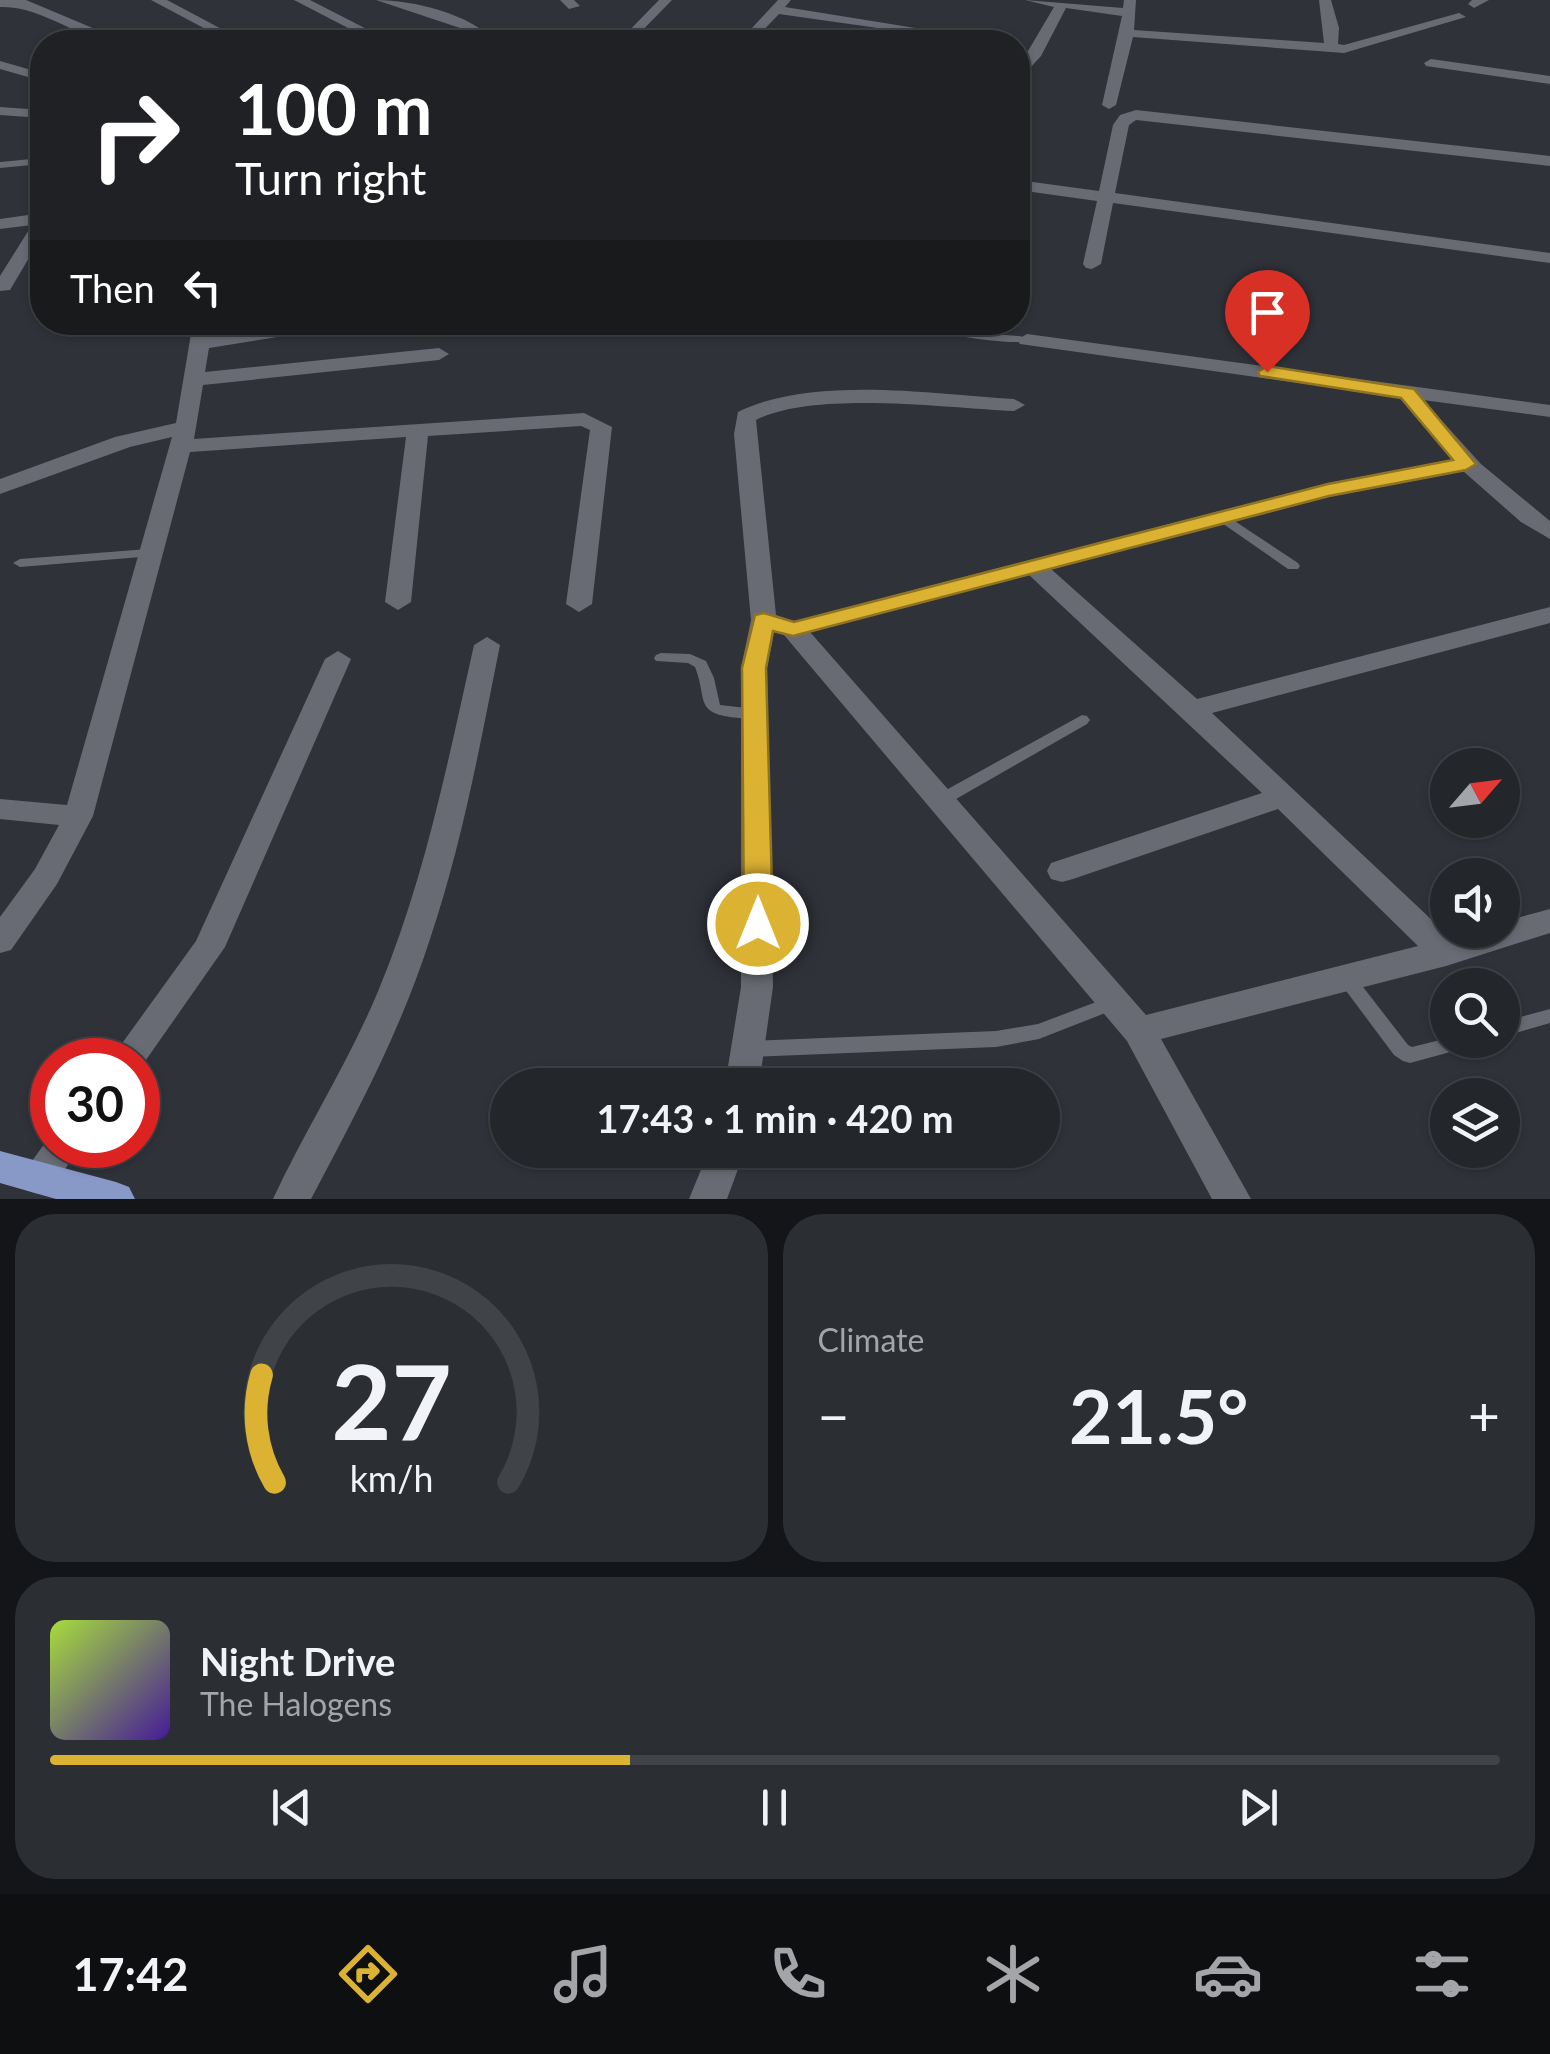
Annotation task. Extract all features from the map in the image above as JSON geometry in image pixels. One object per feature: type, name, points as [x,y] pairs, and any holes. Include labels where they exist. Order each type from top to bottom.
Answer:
[{"type":"main road","points":[[0,1167],[116,1199]]},
{"type":"street","points":[[157,0],[216,30]]},
{"type":"street","points":[[300,0],[361,30]]},
{"type":"street","points":[[382,0],[476,30]]},
{"type":"street","points":[[636,30],[666,0]]},
{"type":"street","points":[[1031,0],[1129,7],[1127,33],[1109,105]]},
{"type":"street","points":[[1325,0],[1332,48]]},
{"type":"street","points":[[0,2],[20,2],[89,30]]},
{"type":"street","points":[[1030,61],[1062,4]]},
{"type":"street","points":[[756,30],[780,5],[921,30]]},
{"type":"street","points":[[1127,33],[1332,48],[1358,46],[1459,18]]},
{"type":"street","points":[[1444,52],[1431,63],[1550,80]]},
{"type":"street","points":[[0,65],[30,74]]},
{"type":"street","points":[[0,111],[30,113]]},
{"type":"street","points":[[1092,264],[1103,196],[1121,125],[1125,118],[1136,114],[1550,161]]},
{"type":"street","points":[[1030,187],[1550,258]]},
{"type":"street","points":[[0,224],[30,222]]},
{"type":"street","points":[[3,286],[30,241]]},
{"type":"street","points":[[0,941],[46,876],[78,816],[183,436],[201,335]]},
{"type":"street","points":[[1027,340],[1550,412]]},
{"type":"street","points":[[192,380],[439,354]]},
{"type":"street","points":[[1408,393],[1466,464],[1550,532]]},
{"type":"street","points":[[1014,405],[877,399],[792,402],[750,412],[745,434],[778,625],[943,799],[1139,1031],[1232,1199]]},
{"type":"street","points":[[0,487],[123,442],[584,418],[601,427],[579,604]]},
{"type":"street","points":[[398,602],[418,429]]},
{"type":"street","points":[[745,1068],[758,987],[754,668],[778,625],[1034,566],[1328,490],[1466,464]]},
{"type":"street","points":[[1034,566],[1192,708],[1446,952]]},
{"type":"street","points":[[1192,708],[1550,615]]},
{"type":"street","points":[[292,1199],[354,1085],[399,983],[445,832],[487,646]]},
{"type":"street","points":[[144,1038],[209,947],[338,659]]},
{"type":"street","points":[[1062,870],[1282,798]]},
{"type":"street","points":[[0,809],[78,816]]},
{"type":"street","points":[[1139,1031],[1347,979],[1550,921]]},
{"type":"street","points":[[38,1178],[46,1168]]},
{"type":"street","points":[[708,1199],[720,1168]]},
{"type":"lane","points":[[0,165],[30,162]]},
{"type":"lane","points":[[978,335],[1027,340]]},
{"type":"lane","points":[[1224,518],[1293,566]]},
{"type":"lane","points":[[20,563],[148,553]]},
{"type":"lane","points":[[660,658],[690,658],[701,664],[709,706],[716,712],[755,714]]},
{"type":"lane","points":[[943,799],[1082,720]]},
{"type":"lane","points":[[1347,979],[1401,1050],[1410,1055],[1430,1050]]},
{"type":"lane","points":[[749,1049],[996,1039],[1038,1030],[1115,1002]]},
{"type":"lane","points":[[1520,1025],[1550,1016]]},
{"type":"route","points":[[758,924],[754,668],[764,620],[793,629],[1328,490],[1466,464],[1431,426],[1408,393],[1267,372]]}]
